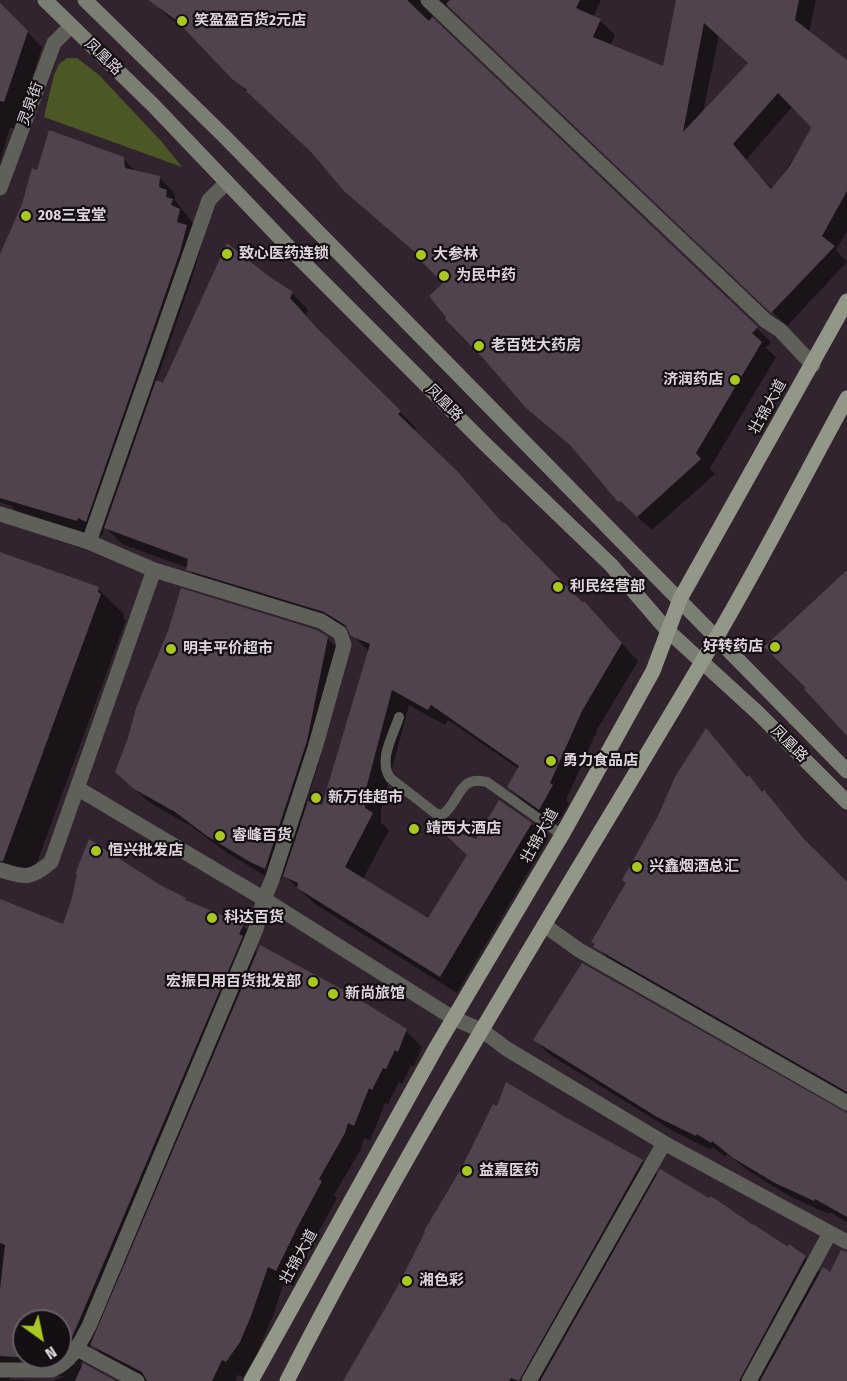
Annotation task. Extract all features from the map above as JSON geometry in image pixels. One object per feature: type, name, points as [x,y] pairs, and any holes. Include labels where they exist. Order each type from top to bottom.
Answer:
[{"type":"main road","name":"凤凰路","points":[[45,0],[153,105],[226,183],[484,443],[611,565],[667,630],[758,713],[847,802]]},
{"type":"main road","name":"凤凰路","points":[[85,0],[224,136],[847,771]]},
{"type":"main road","name":"壮锦大道","points":[[251,1381],[453,1018],[562,835],[653,671],[680,599],[847,301]]},
{"type":"main road","points":[[287,1381],[330,1296],[483,1031],[716,638],[847,398]]},
{"type":"street","points":[[428,0],[766,321],[780,330],[813,365]]},
{"type":"street","name":"灵泉街","points":[[0,188],[54,43],[71,26]]},
{"type":"street","points":[[89,543],[209,200],[226,183]]},
{"type":"street","points":[[0,514],[89,543],[154,570],[321,621],[340,633],[344,645],[315,748],[256,928],[128,1235],[77,1349],[67,1362],[52,1370],[0,1370]]},
{"type":"street","points":[[0,870],[22,877],[37,874],[51,862],[154,570]]},
{"type":"street","points":[[77,788],[264,899],[453,1018],[483,1031],[507,1049],[664,1143],[847,1242]]},
{"type":"street","points":[[544,926],[579,950],[847,1103]]},
{"type":"street","points":[[529,1381],[664,1143]]},
{"type":"street","points":[[749,1381],[830,1233]]},
{"type":"street","points":[[77,1349],[137,1381]]},
{"type":"lane","points":[[399,717],[384,762],[386,772],[390,778],[435,813],[442,815],[447,812],[462,788],[468,782],[477,780],[487,783],[562,835]]},
{"type":"green space","points":[[67,58],[77,58],[99,75],[162,142],[182,167],[44,117],[54,75],[59,64]]},
{"type":"building","points":[[148,0],[407,0],[429,21],[432,17],[758,327],[752,333],[762,342],[696,453],[701,459],[637,517],[620,501],[618,502],[571,446],[525,407],[483,358],[445,319],[446,317],[429,296],[443,283],[415,255],[417,254],[344,191],[311,152],[247,90],[232,79],[176,20]]},
{"type":"building","points":[[450,0],[580,0],[576,8],[601,19],[593,37],[663,66],[676,0],[799,0],[795,20],[847,60],[847,191],[822,236],[835,246],[771,313],[446,4]],"holes":[[[704,23],[748,63],[683,132]],[[778,93],[811,127],[789,167],[771,189],[733,144]]]},
{"type":"building","points":[[0,3],[28,31],[4,102],[0,101]]},
{"type":"building","points":[[49,130],[124,157],[125,168],[160,176],[159,187],[167,190],[166,197],[173,199],[171,205],[180,209],[177,222],[187,225],[180,252],[86,522],[0,498],[0,254],[22,204],[32,168],[37,170]]},
{"type":"building","points":[[227,243],[267,275],[293,292],[290,298],[319,330],[401,411],[398,414],[457,471],[503,523],[583,603],[584,601],[622,643],[582,711],[550,783],[553,785],[539,810],[507,787],[519,766],[431,705],[428,710],[392,690],[365,793],[365,808],[373,813],[345,867],[428,918],[467,855],[433,823],[476,839],[499,800],[532,823],[440,977],[297,888],[298,883],[283,876],[308,801],[322,805],[370,644],[351,636],[345,625],[324,612],[186,570],[188,559],[104,528],[156,380],[163,383]]},
{"type":"building","points":[[0,552],[99,587],[98,592],[101,594],[3,861],[0,861]]},
{"type":"building","points":[[847,570],[847,736],[804,689],[806,688],[764,647]]},
{"type":"building","points":[[181,588],[317,630],[328,637],[307,741],[265,869],[207,836],[175,812],[134,789],[115,772],[136,708],[168,631]]},
{"type":"building","points":[[706,728],[747,777],[749,775],[762,792],[764,790],[805,840],[847,882],[847,1092],[593,947],[595,944],[591,942],[626,883],[622,880],[658,816],[675,777]]},
{"type":"building","points":[[89,839],[160,885],[186,898],[185,900],[244,924],[239,934],[243,936],[73,1335],[72,1309],[12,1309],[12,1357],[0,1356],[0,1289],[5,1245],[0,1243],[0,899],[63,924],[72,898],[77,874],[75,874]]},
{"type":"building","points":[[260,945],[347,992],[407,1029],[398,1052],[395,1050],[372,1090],[369,1088],[354,1126],[348,1123],[345,1133],[319,1179],[322,1181],[276,1271],[268,1267],[240,1342],[226,1362],[222,1360],[212,1381],[147,1381],[142,1372],[90,1345]]},
{"type":"building","points":[[582,963],[847,1113],[847,1217],[815,1199],[814,1201],[775,1183],[733,1158],[712,1141],[711,1143],[697,1134],[696,1136],[657,1117],[533,1040]]},
{"type":"building","points":[[506,1082],[643,1160],[519,1381],[511,1378],[509,1381],[343,1381],[398,1286],[424,1231],[462,1167],[493,1104],[497,1106]]},
{"type":"building","points":[[660,1169],[709,1198],[710,1196],[788,1247],[789,1244],[806,1256],[739,1381],[540,1381]]},
{"type":"building","points":[[841,1250],[847,1252],[847,1381],[760,1381],[823,1267],[830,1272]]},
{"type":"building","points":[[83,1363],[116,1381],[75,1381]]},
{"type":"place","name":"笑盈盈百货2元店","points":[[182,21]]},
{"type":"place","name":"208三宝堂","points":[[26,216]]},
{"type":"place","name":"致心医药连锁","points":[[227,254]]},
{"type":"place","name":"大参林","points":[[421,255]]},
{"type":"place","name":"为民中药","points":[[444,276]]},
{"type":"place","name":"老百姓大药房","points":[[479,346]]},
{"type":"place","name":"济润药店","points":[[735,380]]},
{"type":"place","name":"利民经营部","points":[[558,587]]},
{"type":"place","name":"好转药店","points":[[775,647]]},
{"type":"place","name":"明丰平价超市","points":[[171,649]]},
{"type":"place","name":"勇力食品店","points":[[551,761]]},
{"type":"place","name":"新万佳超市","points":[[316,798]]},
{"type":"place","name":"靖西大酒店","points":[[414,829]]},
{"type":"place","name":"睿峰百货","points":[[220,836]]},
{"type":"place","name":"恒兴批发店","points":[[96,851]]},
{"type":"place","name":"兴鑫烟酒总汇","points":[[637,867]]},
{"type":"place","name":"科达百货","points":[[212,918]]},
{"type":"place","name":"宏振日用百货批发部","points":[[313,982]]},
{"type":"place","name":"新尚旅馆","points":[[333,994]]},
{"type":"place","name":"益嘉医药","points":[[467,1171]]},
{"type":"place","name":"湘色彩","points":[[407,1281]]}]
